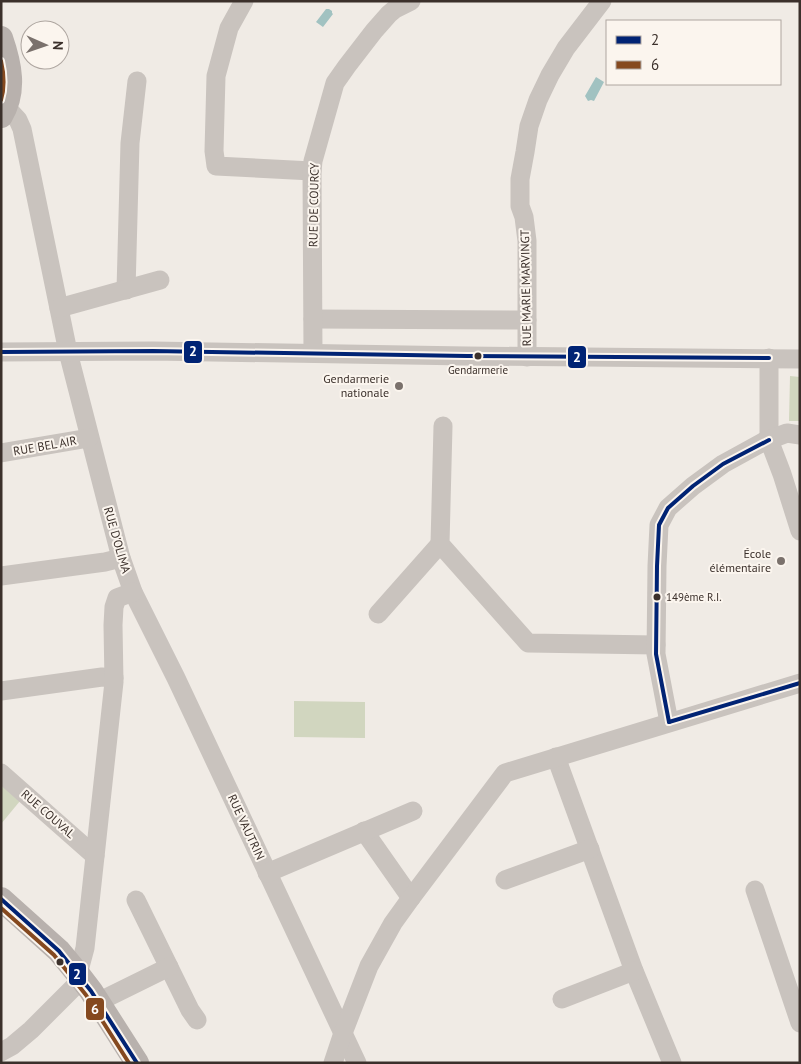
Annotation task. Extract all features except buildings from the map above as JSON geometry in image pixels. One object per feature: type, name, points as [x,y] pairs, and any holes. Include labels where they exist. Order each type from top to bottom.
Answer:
[{"type":"main road","points":[[1,38],[7,55],[10,81],[10,94],[4,112]]},
{"type":"main road","points":[[1,899],[59,950],[98,1002],[137,1063]]},
{"type":"street","points":[[244,1],[229,28],[216,76],[214,151],[216,166],[312,171]]},
{"type":"street","name":"RUE DE COURCY","points":[[313,353],[312,171],[335,83],[374,31],[385,8],[395,9],[411,1]]},
{"type":"street","name":"RUE MARIE MARVINGT","points":[[527,357],[527,241],[524,217],[520,206],[520,179],[528,126],[550,75],[566,48],[602,1]]},
{"type":"street","points":[[126,290],[130,143],[137,81]]},
{"type":"street","name":"RUE D'OLIMA","points":[[4,112],[18,120],[22,129],[68,352],[121,558],[133,592]]},
{"type":"street","points":[[59,308],[160,280]]},
{"type":"street","points":[[313,319],[527,320]]},
{"type":"street","points":[[1,352],[153,350],[527,357],[800,359]]},
{"type":"street","points":[[769,358],[769,440],[800,531]]},
{"type":"street","points":[[378,614],[440,544],[443,426]]},
{"type":"street","points":[[669,722],[656,654],[659,525],[668,508],[693,486],[723,464],[769,440],[787,433],[800,435]]},
{"type":"street","name":"RUE BEL AIR","points":[[1,453],[89,438]]},
{"type":"street","points":[[440,544],[528,642],[656,645]]},
{"type":"street","points":[[1,576],[105,562],[121,558]]},
{"type":"street","points":[[1,1052],[12,1046],[31,1030],[80,976],[114,678],[114,607],[117,598],[133,592]]},
{"type":"street","name":"RUE VAUTRIN","points":[[133,592],[176,678],[357,1063]]},
{"type":"street","points":[[1,691],[102,677],[114,678]]},
{"type":"street","points":[[333,1063],[369,966],[393,923],[505,773],[669,722],[798,689]]},
{"type":"street","points":[[556,757],[634,971],[672,1063]]},
{"type":"street","name":"RUE COUVAL","points":[[1,773],[95,856]]},
{"type":"street","points":[[267,873],[413,811]]},
{"type":"street","points":[[364,831],[410,898]]},
{"type":"street","points":[[505,880],[590,849]]},
{"type":"street","points":[[756,890],[800,1023]]},
{"type":"street","points":[[136,900],[197,1020]]},
{"type":"street","points":[[98,1002],[169,966]]},
{"type":"street","points":[[562,998],[634,971]]},
{"type":"green space","points":[[790,376],[800,377],[800,421],[789,421]]},
{"type":"green space","points":[[294,701],[365,702],[365,738],[294,737]]},
{"type":"green space","points":[[1,785],[20,801],[1,824]]},
{"type":"water","points":[[326,9],[332,11],[333,14],[323,27],[316,22]]},
{"type":"water","points":[[596,77],[604,82],[594,101],[588,101],[585,96]]},
{"type":"transit line","name":"6","points":[[1,61],[4,80],[1,100]]},
{"type":"transit line","name":"2","points":[[1,352],[153,351],[769,358]]},
{"type":"transit line","name":"2","points":[[669,722],[656,654],[659,525],[668,508],[693,486],[723,464],[769,440]]},
{"type":"transit line","name":"2","points":[[669,722],[800,683]]},
{"type":"transit line","name":"2","points":[[1,899],[59,951],[91,991],[137,1063]]},
{"type":"transit line","name":"6","points":[[1,908],[54,955],[86,995],[129,1063]]},
{"type":"place","name":"Gendarmerie","points":[[478,356]]},
{"type":"place","name":"Gendarmerie nationale","points":[[399,386]]},
{"type":"place","name":"École élémentaire","points":[[781,561]]},
{"type":"place","name":"149ème R.I.","points":[[657,597]]}]
